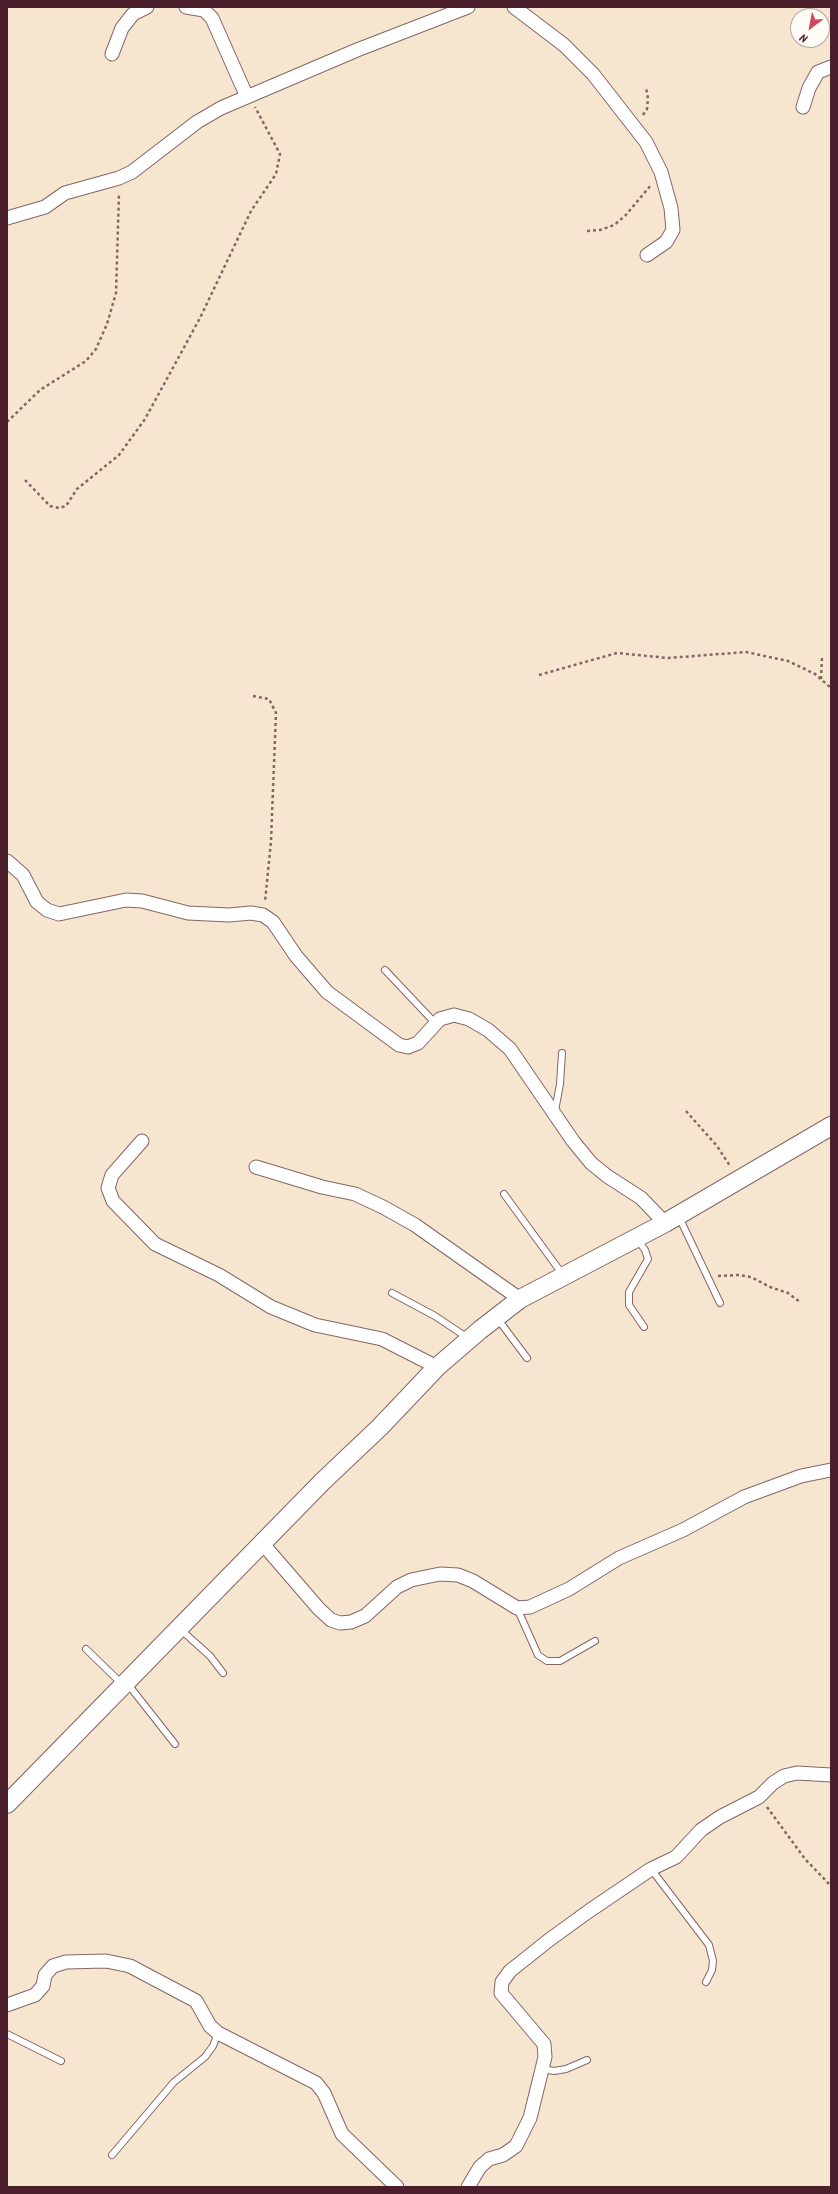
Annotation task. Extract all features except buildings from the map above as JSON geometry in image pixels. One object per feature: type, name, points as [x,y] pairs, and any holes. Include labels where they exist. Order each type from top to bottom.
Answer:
[{"type":"street","points":[[112,54],[122,28],[133,14],[147,7]]},
{"type":"street","points":[[186,7],[204,8],[212,18],[248,96]]},
{"type":"street","points":[[7,218],[45,207],[65,193],[119,178],[132,172],[197,122],[248,96],[357,50],[468,7]]},
{"type":"street","points":[[514,7],[564,45],[593,74],[646,142],[661,172],[672,208],[673,230],[666,242],[647,255]]},
{"type":"street","points":[[803,107],[809,88],[818,72],[831,67]]},
{"type":"street","points":[[7,861],[23,874],[37,902],[47,910],[59,914],[126,900],[142,901],[188,913],[229,915],[251,913],[263,915],[274,922],[296,956],[327,992],[398,1045],[408,1047],[418,1043],[440,1019],[454,1015],[469,1019],[488,1030],[510,1049],[591,1163],[672,1219]]},
{"type":"street","points":[[8,1801],[262,1543],[438,1367],[469,1339],[520,1299],[672,1219],[831,1126]]},
{"type":"street","points":[[142,1141],[112,1175],[108,1188],[113,1201],[155,1244],[169,1253],[194,1262],[271,1307],[315,1325],[382,1339],[438,1367]]},
{"type":"street","points":[[256,1167],[322,1187],[355,1194],[383,1207],[415,1226],[520,1299]]},
{"type":"street","points":[[262,1543],[319,1609],[331,1620],[340,1623],[351,1622],[365,1616],[397,1587],[411,1580],[440,1574],[458,1575],[473,1581],[517,1608],[540,1603],[570,1589],[614,1560],[683,1530],[750,1494],[801,1476],[831,1470]]},
{"type":"street","points":[[468,2187],[480,2167],[489,2159],[503,2155],[516,2146],[530,2118],[545,2057],[544,2044],[501,1993],[502,1982],[510,1971],[549,1940],[651,1869],[676,1857],[701,1830],[720,1817],[760,1797],[773,1783],[784,1776],[797,1773],[831,1775]]},
{"type":"street","points":[[7,2005],[35,1995],[43,1986],[45,1975],[53,1966],[66,1962],[106,1960],[130,1966],[188,1995],[196,2001],[210,2026],[218,2034],[316,2083],[324,2093],[342,2134],[396,2187]]},
{"type":"lane","points":[[385,970],[436,1024]]},
{"type":"lane","points":[[555,1114],[562,1053]]},
{"type":"lane","points":[[504,1194],[564,1276]]},
{"type":"lane","points":[[672,1219],[707,1276],[720,1303]]},
{"type":"lane","points":[[636,1238],[645,1250],[648,1259],[629,1292],[629,1305],[644,1328]]},
{"type":"lane","points":[[392,1293],[435,1316],[469,1339]]},
{"type":"lane","points":[[496,1317],[527,1358]]},
{"type":"lane","points":[[517,1608],[538,1655],[547,1661],[560,1661],[595,1641]]},
{"type":"lane","points":[[179,1628],[210,1656],[223,1673]]},
{"type":"lane","points":[[86,1649],[124,1684],[175,1744]]},
{"type":"lane","points":[[651,1869],[709,1945],[713,1961],[712,1970],[706,1982]]},
{"type":"lane","points":[[7,2034],[62,2061]]},
{"type":"lane","points":[[112,2155],[174,2082],[205,2057],[213,2046],[218,2034]]},
{"type":"lane","points":[[542,2069],[554,2071],[566,2069],[587,2060]]},
{"type":"path","points":[[635,128],[647,109],[648,99],[646,87]]},
{"type":"path","points":[[25,480],[50,506],[59,508],[66,506],[77,489],[120,454],[146,418],[200,318],[251,211],[276,174],[280,154],[248,96]]},
{"type":"path","points":[[587,231],[600,230],[614,225],[625,216],[661,172]]},
{"type":"path","points":[[7,422],[40,390],[86,361],[96,349],[107,324],[116,293],[119,178]]},
{"type":"path","points":[[539,675],[617,653],[668,658],[746,652],[788,661],[815,674],[831,688]]},
{"type":"path","points":[[821,680],[822,657]]},
{"type":"path","points":[[253,696],[269,699],[276,713],[271,841],[263,915]]},
{"type":"path","points":[[686,1111],[718,1146],[737,1181]]},
{"type":"path","points":[[707,1276],[738,1275],[751,1277],[770,1287],[788,1293],[800,1302]]},
{"type":"path","points":[[760,1797],[805,1859],[831,1886]]}]
